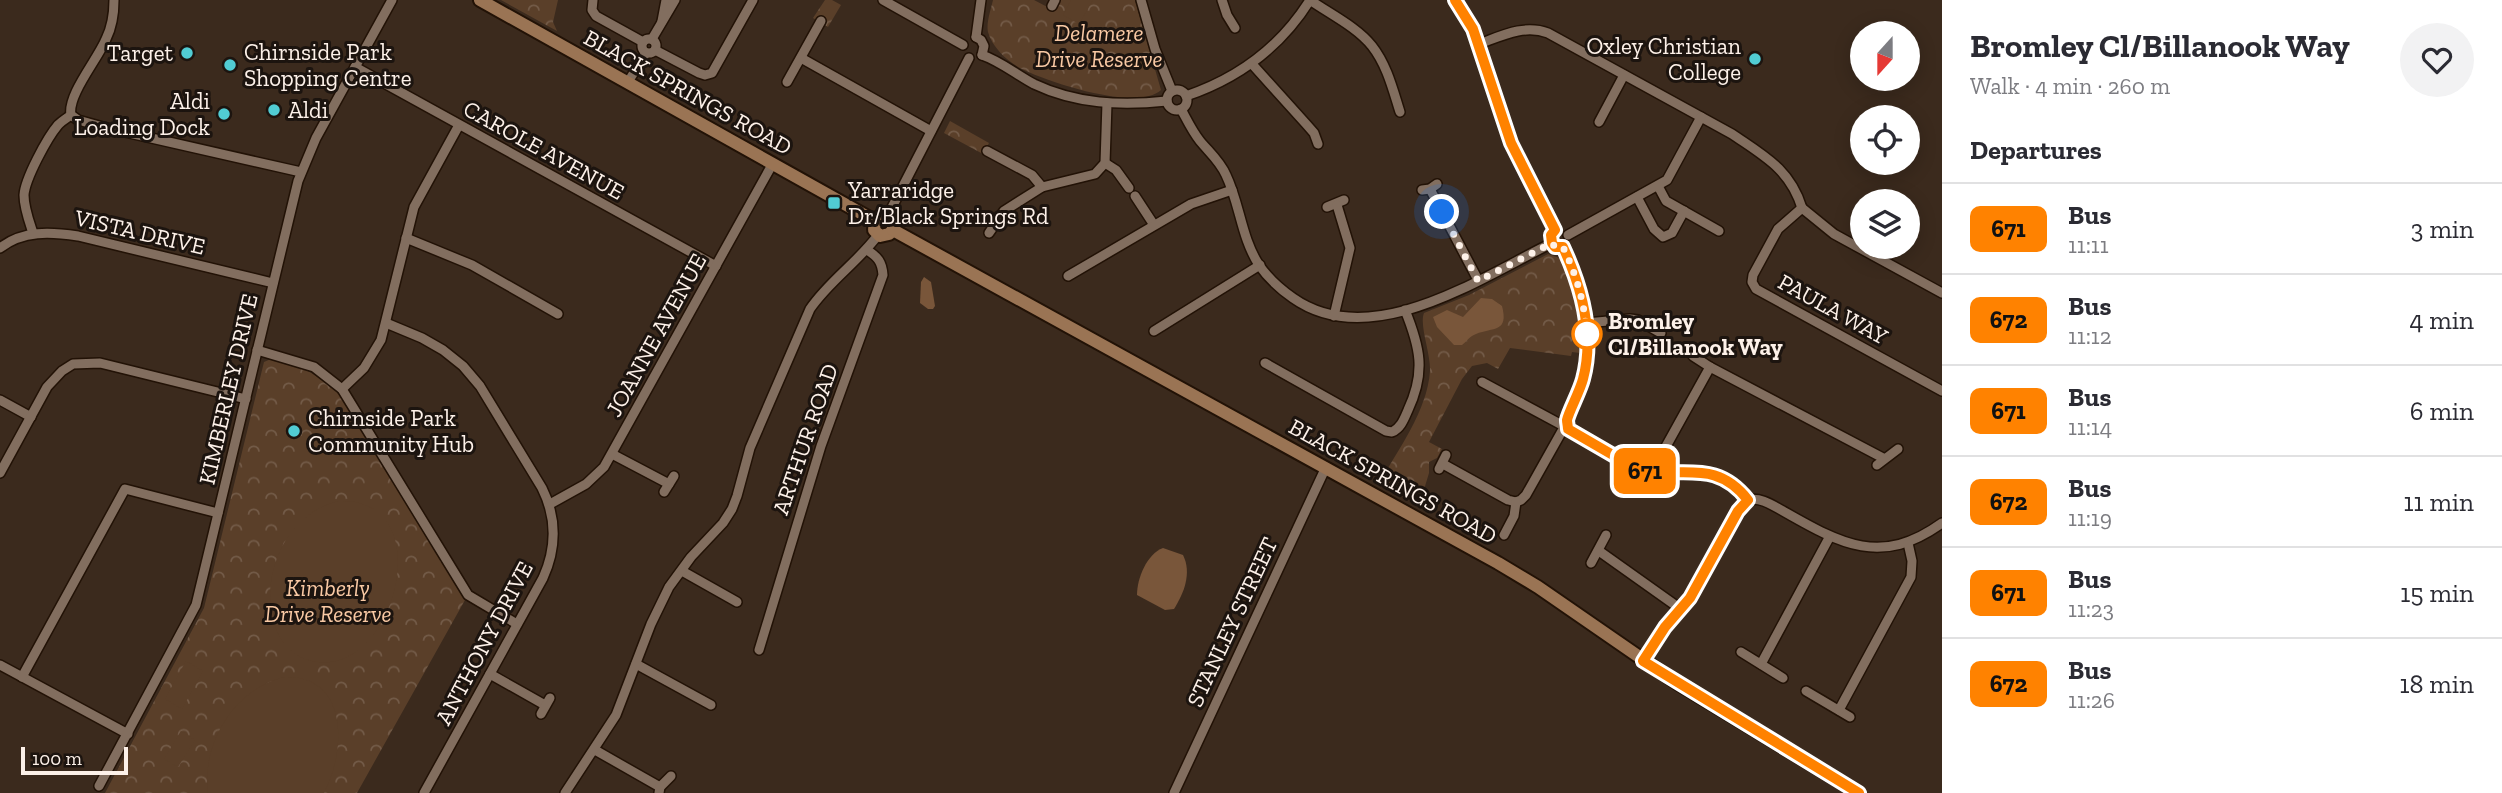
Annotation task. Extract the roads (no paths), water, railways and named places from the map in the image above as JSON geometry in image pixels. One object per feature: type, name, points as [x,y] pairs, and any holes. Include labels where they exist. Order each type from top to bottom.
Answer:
[{"type":"main road","name":"BLACK SPRINGS ROAD","points":[[480,0],[883,226],[1528,581],[1643,661],[1859,793]]},
{"type":"street","points":[[71,115],[71,102],[107,38],[114,0]]},
{"type":"street","name":"KIMBERLEY DRIVE","points":[[99,786],[197,605],[301,172],[312,145],[392,0]]},
{"type":"street","points":[[593,0],[592,10],[596,16],[656,44],[628,82]]},
{"type":"street","points":[[662,22],[666,0]]},
{"type":"street","points":[[648,41],[675,0]]},
{"type":"street","points":[[651,51],[699,73],[712,73],[754,0]]},
{"type":"street","points":[[883,0],[962,45],[964,54],[970,58],[982,55]]},
{"type":"street","points":[[976,37],[981,0]]},
{"type":"street","points":[[1140,0],[1154,49],[1172,91]]},
{"type":"street","points":[[1222,0],[1235,28]]},
{"type":"street","points":[[1186,96],[1216,85],[1252,64],[1279,41],[1310,0],[1352,28],[1372,46],[1388,73],[1401,112]]},
{"type":"street","points":[[1455,0],[1479,44],[1511,143],[1555,230]]},
{"type":"street","points":[[787,82],[821,22]]},
{"type":"street","points":[[1479,44],[1517,31],[1539,30],[1624,75],[1732,134],[1780,167],[1791,181],[1802,208],[1834,234],[1942,293]]},
{"type":"street","points":[[962,45],[969,37],[976,37],[984,46],[982,55]]},
{"type":"street","points":[[982,55],[1051,91],[1083,100],[1129,104],[1167,101]]},
{"type":"street","points":[[801,58],[931,131]]},
{"type":"street","points":[[565,793],[595,750],[624,698],[660,603],[669,587],[732,509],[750,448],[810,309],[822,291],[867,250],[883,226],[970,58]]},
{"type":"street","points":[[1252,64],[1314,133],[1318,144]]},
{"type":"street","name":"CAROLE AVENUE","points":[[355,67],[716,266]]},
{"type":"street","points":[[1599,122],[1624,75]]},
{"type":"street","points":[[1178,90],[1186,96],[1185,105],[1181,109],[1172,109],[1167,101],[1172,91],[1178,90]]},
{"type":"street","points":[[989,233],[1004,211],[1042,187],[1095,174],[1105,163],[1107,103]]},
{"type":"street","points":[[1181,109],[1195,135],[1220,163],[1259,265],[1282,290],[1314,310],[1334,316],[1370,318],[1405,310],[1478,281],[1552,243]]},
{"type":"street","points":[[71,115],[78,120],[103,127],[301,172]]},
{"type":"street","points":[[33,233],[25,206],[26,186],[58,124],[71,115]]},
{"type":"street","points":[[1568,235],[1667,180],[1701,117]]},
{"type":"street","points":[[342,389],[374,355],[386,323],[414,207],[459,125]]},
{"type":"street","points":[[987,151],[1032,175],[1042,187]]},
{"type":"street","name":"JOANNE AVENUE","points":[[550,504],[597,475],[612,454],[773,163]]},
{"type":"street","points":[[1105,163],[1116,170],[1129,188]]},
{"type":"street","points":[[1658,186],[1666,201],[1719,230]]},
{"type":"street","points":[[1430,187],[1478,281]]},
{"type":"street","points":[[1068,276],[1191,204],[1232,190]]},
{"type":"street","points":[[1135,196],[1154,225]]},
{"type":"street","points":[[1637,197],[1654,229],[1663,237],[1672,233],[1684,211]]},
{"type":"street","points":[[1334,316],[1350,248],[1336,204]]},
{"type":"street","name":"PAULA WAY","points":[[1802,208],[1778,229],[1753,275],[1752,282],[1756,289],[1942,391]]},
{"type":"street","points":[[1563,229],[1568,235],[1568,243],[1563,247],[1555,247],[1552,243],[1551,235],[1555,230],[1563,229]]},
{"type":"street","name":"VISTA DRIVE","points":[[0,248],[7,242],[33,233],[55,232],[274,283]]},
{"type":"street","points":[[406,238],[472,265],[558,314]]},
{"type":"street","points":[[1443,463],[1516,502],[1525,495],[1564,427],[1584,375],[1587,323],[1577,280],[1563,247]]},
{"type":"street","name":"ARTHUR ROAD","points":[[759,650],[769,608],[821,446],[883,275],[882,264],[867,250]]},
{"type":"street","points":[[1154,331],[1259,265]]},
{"type":"street","points":[[1265,363],[1392,432],[1402,424],[1412,402],[1419,372],[1418,347],[1405,310]]},
{"type":"street","points":[[1587,323],[1638,320],[1661,333]]},
{"type":"street","name":"ANTHONY DRIVE","points":[[386,323],[422,338],[463,366],[480,386],[550,504],[554,527],[552,556],[543,578],[424,793]]},
{"type":"street","points":[[257,351],[314,367],[342,389],[468,596],[517,624]]},
{"type":"street","points":[[1693,356],[1880,462],[1898,449]]},
{"type":"street","points":[[0,473],[54,378],[73,364],[100,363],[246,399]]},
{"type":"street","points":[[1658,472],[1659,459],[1710,368]]},
{"type":"street","points":[[1482,382],[1637,469],[1713,475],[1738,486],[1748,500]]},
{"type":"street","points":[[0,400],[31,417]]},
{"type":"street","points":[[612,454],[669,484]]},
{"type":"street","name":"STANLEY STREET","points":[[1174,793],[1325,467]]},
{"type":"street","points":[[22,677],[125,489],[218,513]]},
{"type":"street","points":[[1643,661],[1665,627],[1682,610],[1738,511],[1748,500],[1761,500],[1829,538],[1867,547],[1908,543],[1942,523]]},
{"type":"street","points":[[1504,535],[1514,516],[1516,502]]},
{"type":"street","points":[[1591,563],[1606,535]]},
{"type":"street","points":[[1760,664],[1829,538]]},
{"type":"street","points":[[1839,710],[1911,577],[1912,561],[1908,543]]},
{"type":"street","points":[[1599,551],[1682,610]]},
{"type":"street","points":[[682,571],[737,602]]},
{"type":"street","points":[[1741,652],[1783,678]]},
{"type":"street","points":[[636,664],[710,705]]},
{"type":"street","points":[[0,665],[128,734]]},
{"type":"street","points":[[489,674],[545,706]]},
{"type":"street","points":[[1807,691],[1850,717]]},
{"type":"street","points":[[595,750],[659,790],[671,776]]},
{"type":"place","name":"Target","points":[[187,53]]},
{"type":"place","name":"Oxley Christian College","points":[[1755,59]]},
{"type":"place","name":"Chirnside Park Shopping Centre","points":[[230,65]]},
{"type":"place","name":"Aldi","points":[[274,110]]},
{"type":"place","name":"Aldi Loading Dock","points":[[224,114]]},
{"type":"place","name":"Yarraridge Dr/Black Springs Rd","points":[[834,203]]},
{"type":"place","name":"Bromley Cl/Billanook Way","points":[[1587,334]]},
{"type":"place","name":"Chirnside Park Community Hub","points":[[294,431]]},
{"type":"park label","name":"Delamere Drive Reserve","points":[[1099,46]]},
{"type":"park label","name":"Kimberly Drive Reserve","points":[[328,601]]}]
